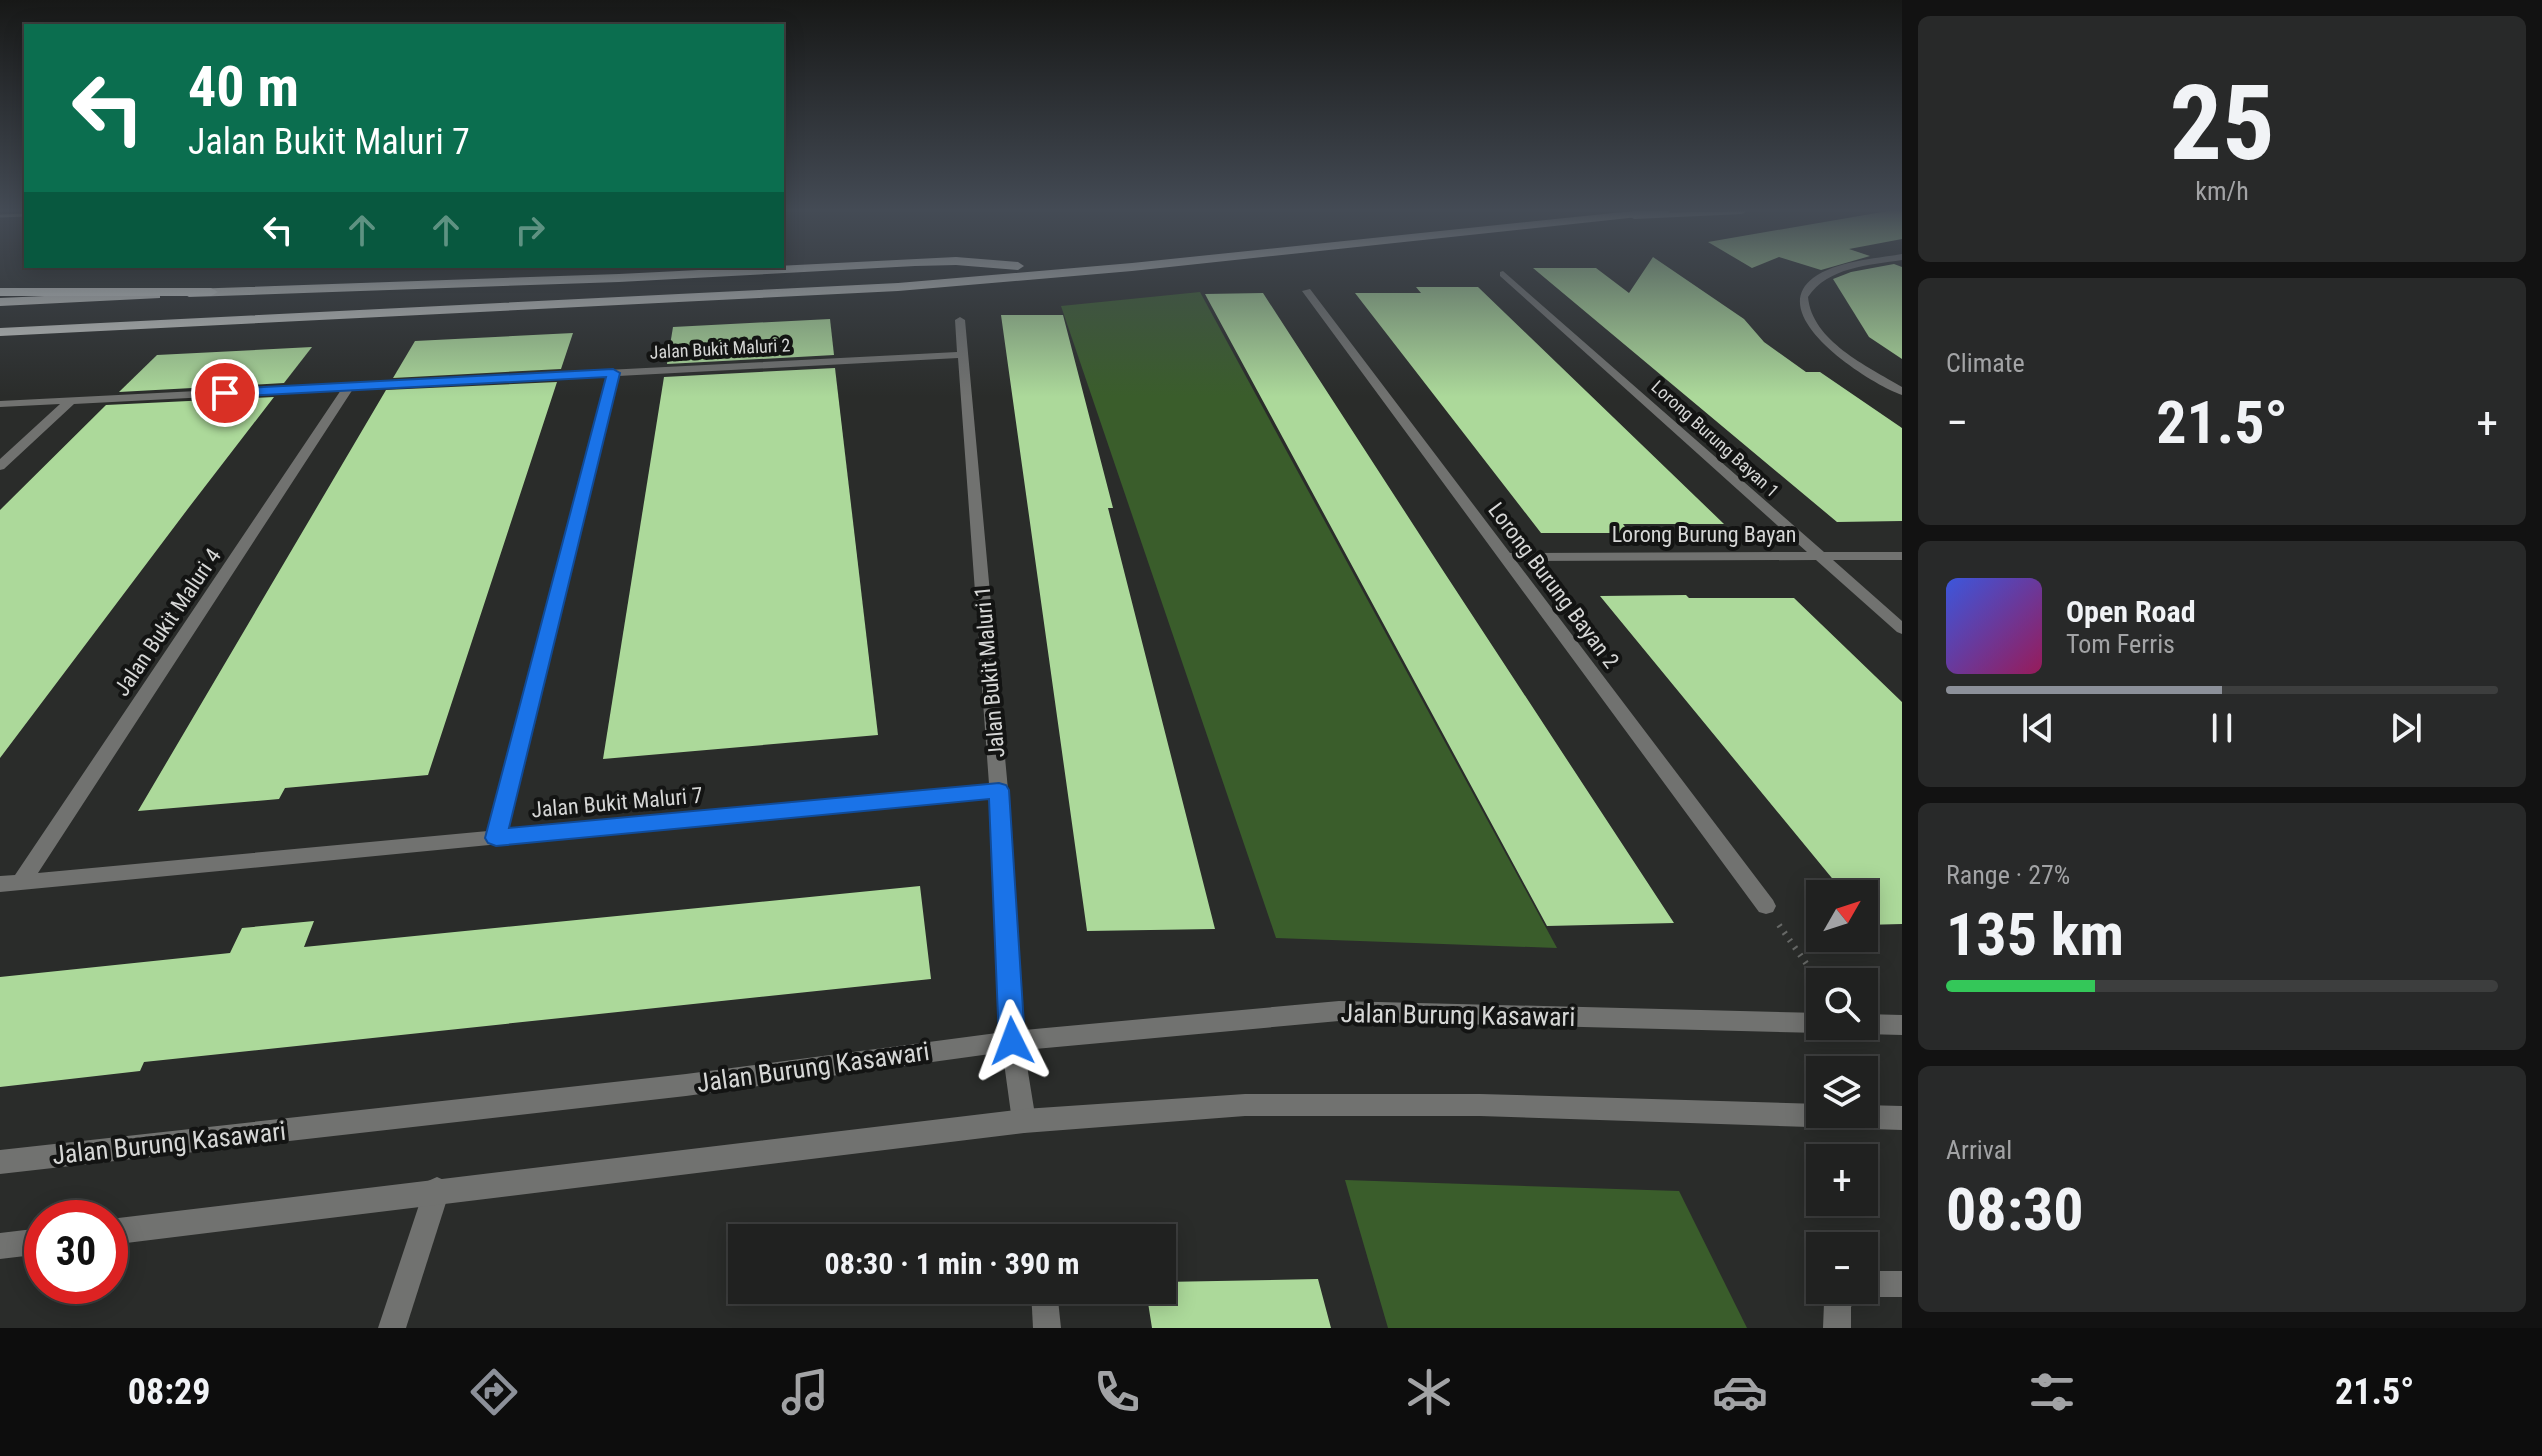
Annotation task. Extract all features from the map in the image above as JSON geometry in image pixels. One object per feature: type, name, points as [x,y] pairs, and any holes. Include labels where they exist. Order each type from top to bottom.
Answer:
[{"type":"highway","points":[[0,302],[711,273]]},
{"type":"highway","points":[[0,320],[788,283],[924,273]]},
{"type":"highway","points":[[0,332],[806,294],[1060,273]]},
{"type":"highway","points":[[0,292],[211,292]]},
{"type":"street","points":[[1836,273],[1814,280],[1802,298],[1801,308],[1815,329],[1843,355],[1902,392]]},
{"type":"street","name":"Lorong Burung Bayan 1","points":[[1503,274],[1902,629]]},
{"type":"street","name":"Lorong Burung Bayan 2","points":[[1307,291],[1766,906]]},
{"type":"street","name":"Jalan Bukit Maluri 1","points":[[960,320],[999,790],[1012,1041],[1024,1121]]},
{"type":"street","name":"Jalan Bukit Maluri 2","points":[[0,404],[962,355]]},
{"type":"street","points":[[496,838],[613,373]]},
{"type":"street","name":"Jalan Bukit Maluri 4","points":[[21,882],[349,387]]},
{"type":"street","points":[[0,466],[70,401]]},
{"type":"street","name":"Lorong Burung Bayan","points":[[1506,557],[1902,556]]},
{"type":"street","name":"Jalan Bukit Maluri 7","points":[[0,884],[999,790]]},
{"type":"street","name":"Jalan Burung Kasawari","points":[[0,1162],[686,1085],[1012,1041],[1339,1011],[1806,1023]]},
{"type":"street","points":[[1878,1024],[1902,1025]]},
{"type":"street","points":[[128,1230],[1024,1121],[1245,1105],[1480,1105],[1902,1118]]},
{"type":"street","points":[[392,1328],[437,1190]]},
{"type":"street","points":[[0,1246],[24,1243]]},
{"type":"street","points":[[1878,1284],[1902,1284]]},
{"type":"street","points":[[1045,1304],[1047,1328]]},
{"type":"street","points":[[1837,1328],[1838,1304]]},
{"type":"path","points":[[1766,906],[1809,968]]},
{"type":"green space","points":[[1200,292],[1557,948],[1276,938],[1061,306]]},
{"type":"green space","points":[[1345,1180],[1679,1191],[1747,1328],[1388,1328]]},
{"type":"building","points":[[1539,273],[1603,273],[1629,293],[1642,273],[1676,273],[1744,319],[1764,342],[1806,372],[1820,372],[1902,428],[1902,521],[1837,522]]},
{"type":"building","points":[[1848,273],[1902,273],[1902,359],[1869,337],[1833,279]]},
{"type":"building","points":[[1416,287],[1478,287],[1724,524],[1623,524],[1630,533],[1541,533],[1355,293],[1421,293]]},
{"type":"building","points":[[1263,293],[1674,923],[1547,926],[1205,294]]},
{"type":"building","points":[[1001,315],[1063,315],[1113,508],[1108,508],[1215,929],[1087,931]]},
{"type":"building","points":[[830,319],[834,355],[667,364],[673,327]]},
{"type":"building","points":[[573,333],[561,369],[393,378],[415,341]]},
{"type":"building","points":[[312,347],[284,383],[119,392],[157,355]]},
{"type":"building","points":[[835,368],[878,735],[603,759],[664,377]]},
{"type":"building","points":[[557,382],[428,775],[285,788],[279,799],[138,811],[386,390]]},
{"type":"building","points":[[274,397],[0,758],[0,510],[106,405]]},
{"type":"building","points":[[1600,596],[1794,598],[1902,702],[1902,924],[1878,925],[1878,880],[1833,880]]},
{"type":"building","points":[[920,886],[931,979],[144,1062],[140,1071],[0,1087],[0,977],[230,953],[242,928],[314,921],[304,947]]},
{"type":"building","points":[[1318,1279],[1331,1328],[1152,1328],[1148,1304],[1176,1304],[1176,1282]]},
{"type":"route","points":[[225,393],[613,373],[496,838],[999,790],[1012,1041]]}]
